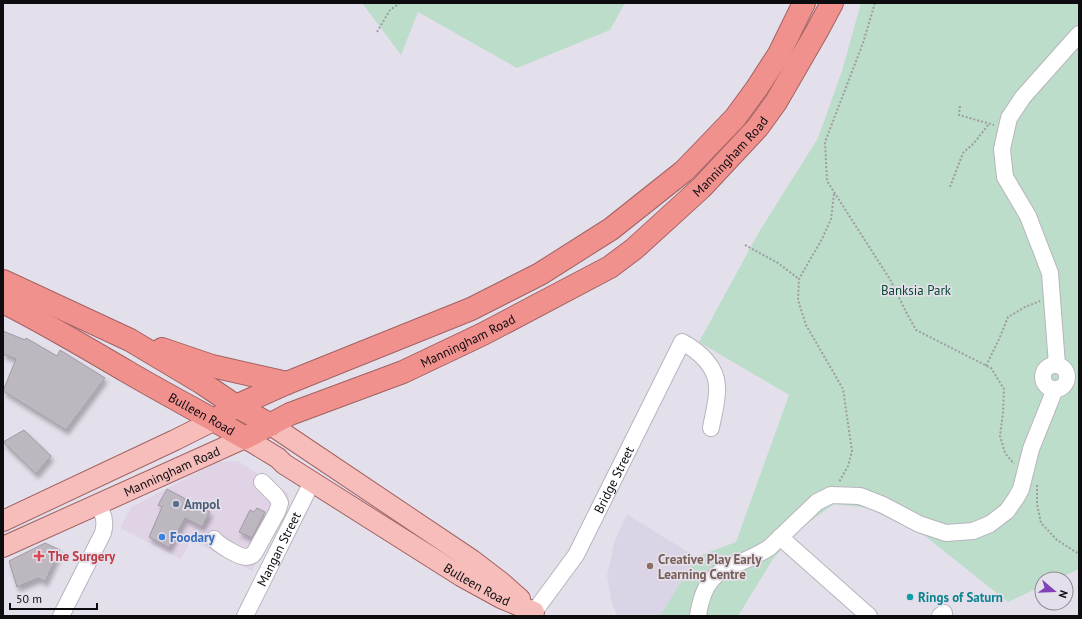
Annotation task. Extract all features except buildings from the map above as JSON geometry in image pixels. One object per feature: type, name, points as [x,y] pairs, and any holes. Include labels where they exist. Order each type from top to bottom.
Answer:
[{"type":"highway","name":"Manningham Road","points":[[215,420],[236,406],[287,382],[471,309],[540,274],[611,229],[684,171],[735,118],[779,54],[804,3]]},
{"type":"highway","name":"Manningham Road","points":[[245,438],[290,414],[403,372],[483,334],[610,267],[634,250],[701,188],[758,127],[776,102],[832,3]]},
{"type":"highway","points":[[638,208],[656,230]]},
{"type":"highway","name":"Bulleen Road","points":[[3,281],[130,340],[197,380],[236,406],[271,425]]},
{"type":"highway","name":"Bulleen Road","points":[[3,302],[33,317],[245,438]]},
{"type":"highway","name":"Bulleen Road","points":[[130,340],[212,366],[287,382]]},
{"type":"main road","name":"Manningham Road","points":[[3,521],[215,420]]},
{"type":"main road","name":"Bulleen Road","points":[[271,425],[472,560],[502,583],[536,614]]},
{"type":"main road","name":"Bulleen Road","points":[[245,438],[461,576],[501,598],[536,614]]},
{"type":"main road","name":"Manningham Road","points":[[3,547],[245,438]]},
{"type":"street","points":[[1068,373],[1053,365],[1046,368],[1043,376],[1044,383],[1054,389],[1062,386],[1068,373],[1052,300],[1050,273],[1028,216],[1005,177],[1002,149],[1009,118],[1023,97],[1079,34]]},
{"type":"street","name":"Bridge Street","points":[[536,614],[576,555],[682,342],[701,354],[715,374],[718,388],[711,428]]},
{"type":"street","points":[[697,613],[707,586],[712,578],[718,573],[754,557],[770,547],[817,502],[831,495],[860,496],[883,505],[920,524],[946,533],[973,531],[990,524],[1007,511],[1021,489],[1031,449],[1054,389]]},
{"type":"street","name":"Mangan Street","points":[[245,616],[312,482]]},
{"type":"street","points":[[214,540],[219,545],[243,557],[250,556],[255,552],[277,512],[280,503],[276,496],[258,483]]},
{"type":"street","points":[[61,616],[103,533],[104,521],[102,512],[98,505]]},
{"type":"street","points":[[780,536],[869,616]]},
{"type":"path","points":[[376,32],[390,10],[400,3]]},
{"type":"path","points":[[876,3],[863,43],[825,142],[827,181],[891,281],[916,330],[991,368],[1004,389],[1000,436],[1005,453],[1014,464],[1032,476],[1037,487],[1037,504],[1041,523],[1057,540],[1079,554]]},
{"type":"path","points":[[960,106],[959,115],[1006,129]]},
{"type":"path","points":[[950,187],[963,153],[974,143],[989,124]]},
{"type":"path","points":[[831,495],[848,466],[852,452],[843,389],[806,325],[798,300],[798,279],[822,239],[831,219],[834,192]]},
{"type":"path","points":[[745,245],[778,264],[798,279]]},
{"type":"path","points":[[986,366],[1000,338],[1008,317],[1039,301],[1052,300]]},
{"type":"shaded area","points":[[238,461],[288,493],[289,499],[252,571],[191,540],[181,559],[120,528],[131,507],[218,462]]},
{"type":"shaded area","name":"Creative Play Early Learning Centre","points":[[627,514],[696,557],[660,616],[617,616],[611,600],[607,576],[614,543]]},
{"type":"green space","points":[[362,3],[625,3],[610,30],[517,68],[418,12],[401,55]]},
{"type":"green space","name":"Banksia Park","points":[[861,3],[1079,3],[1079,569],[1074,571],[1034,571],[1034,590],[1008,602],[925,536],[868,508],[834,504],[801,528],[773,559],[738,616],[660,616],[696,557],[736,542],[789,395],[699,342],[759,232],[818,138],[842,71]]},
{"type":"place","name":"Ampol","points":[[176,504]]},
{"type":"place","name":"Foodary","points":[[162,537]]},
{"type":"place","name":"The Surgery","points":[[39,556]]},
{"type":"place","name":"Creative Play Early Learning Centre","points":[[650,566]]},
{"type":"place","name":"Rings of Saturn","points":[[910,597]]}]
